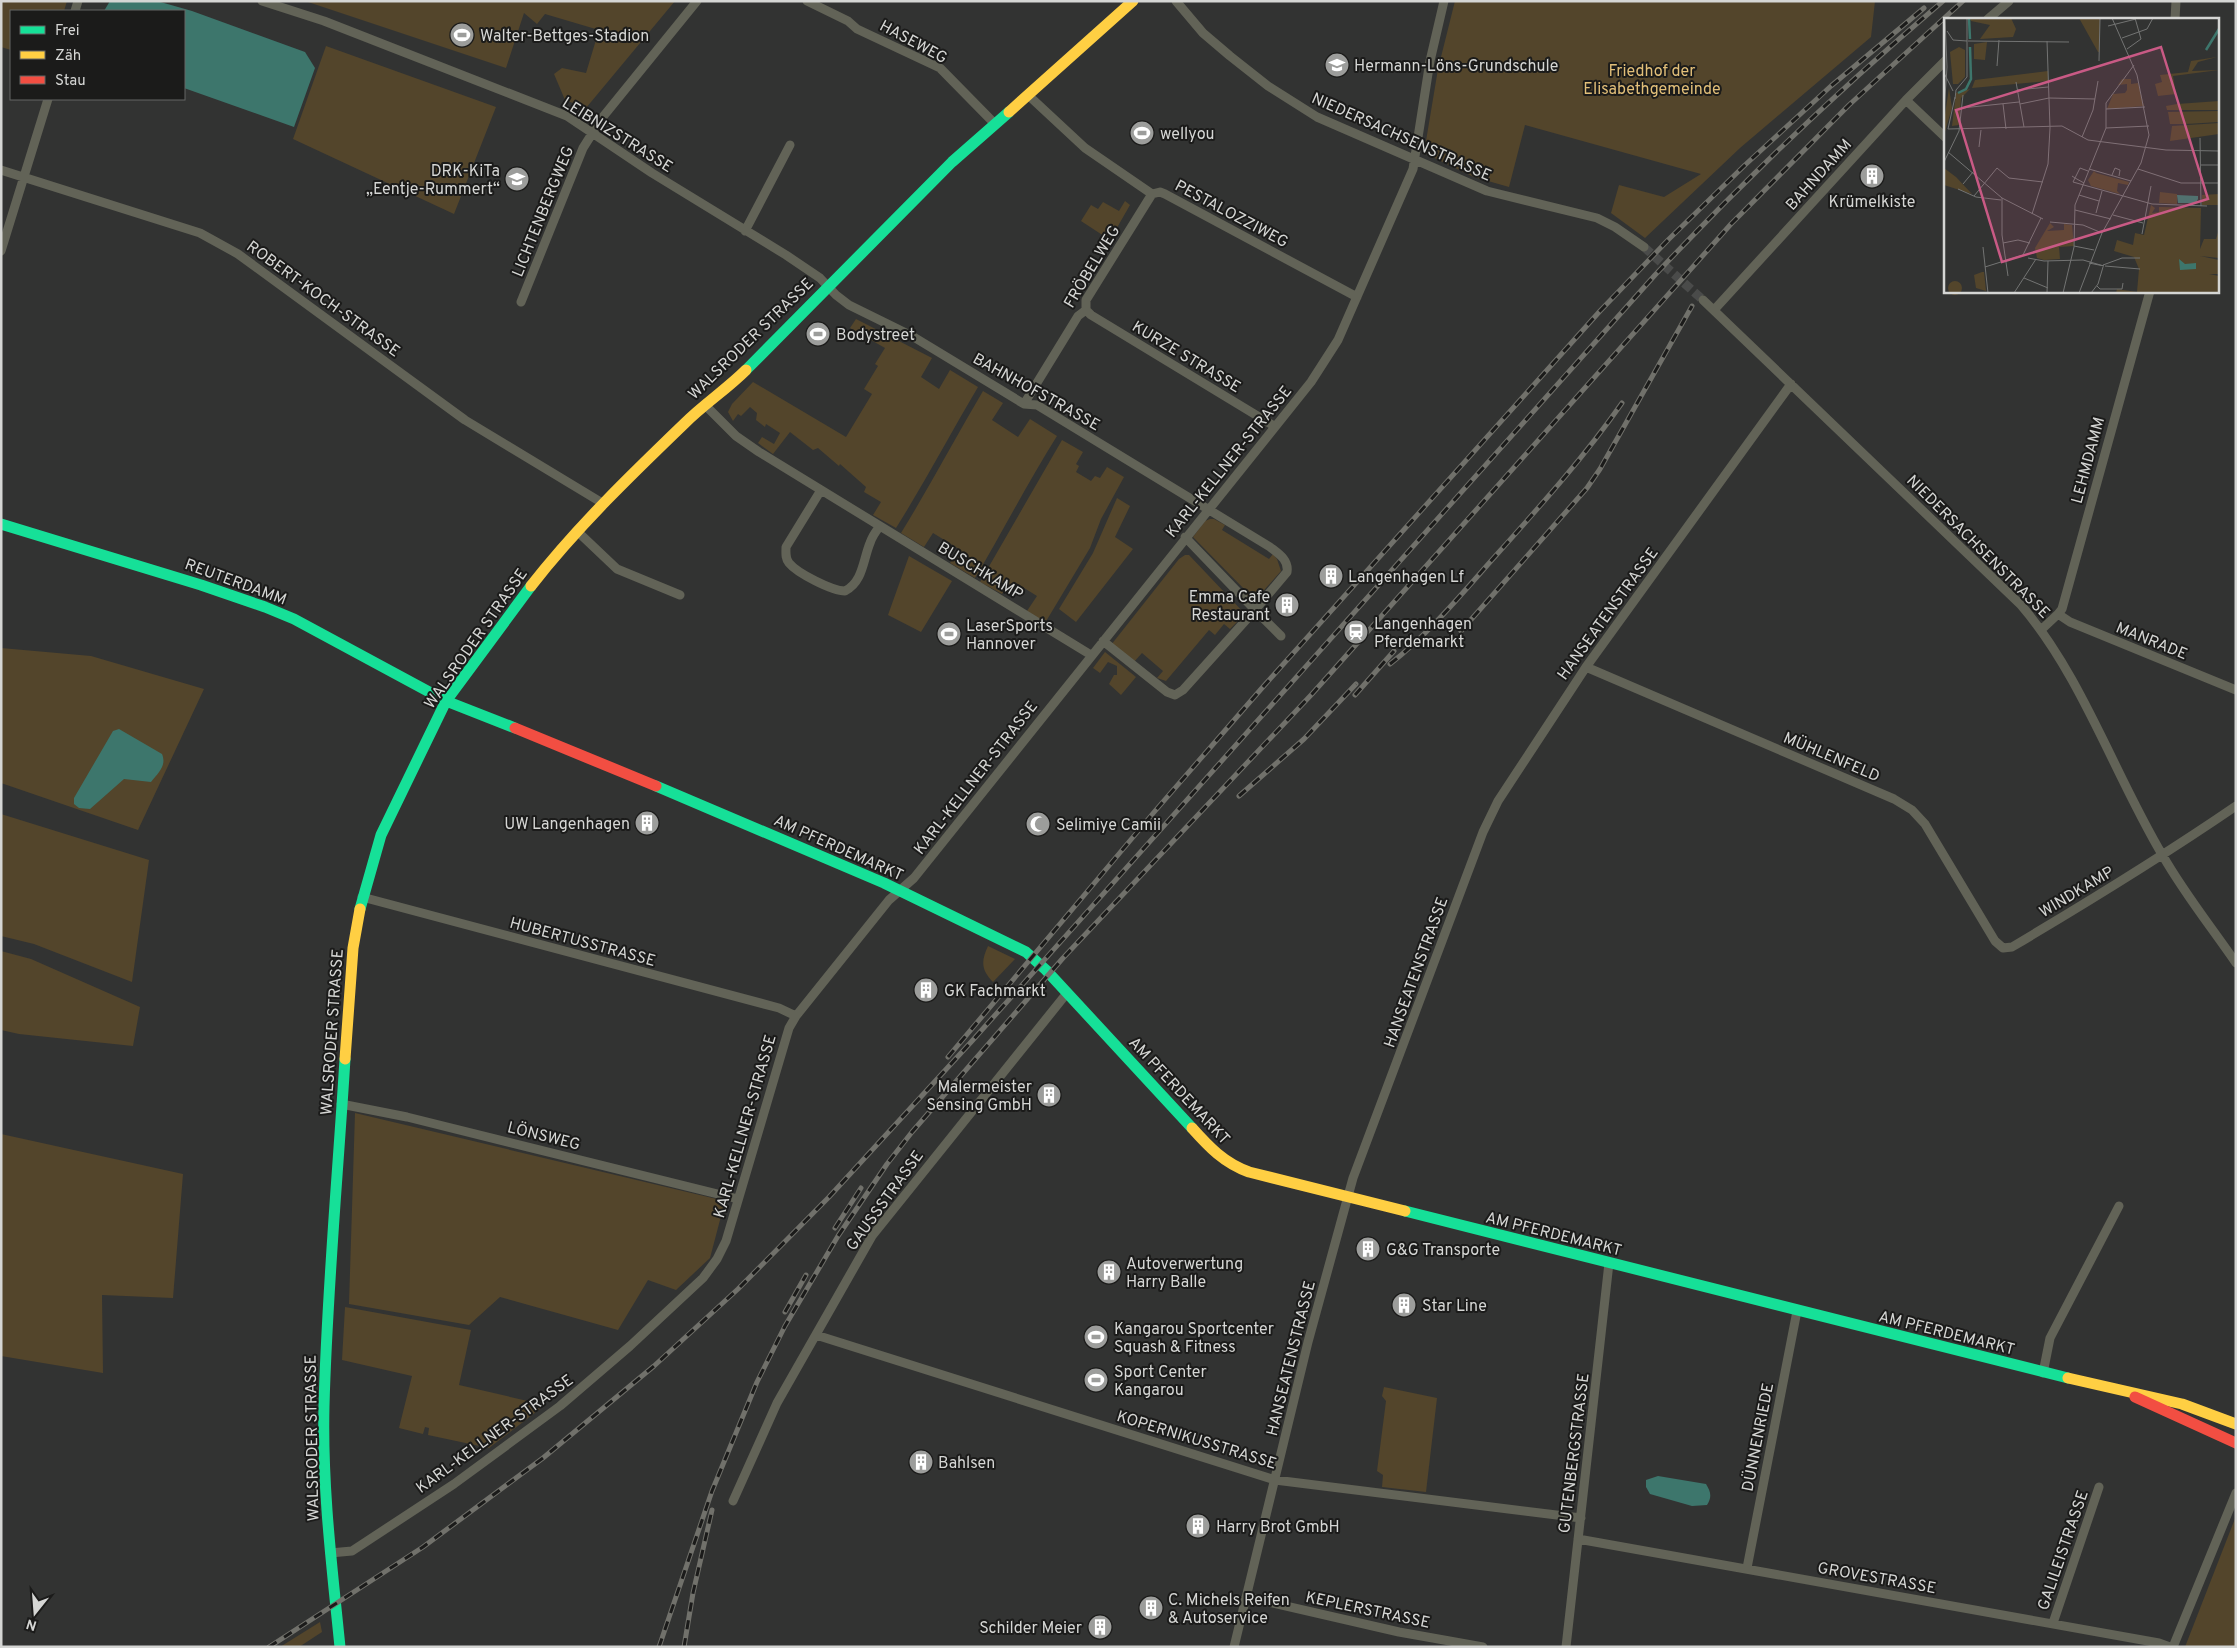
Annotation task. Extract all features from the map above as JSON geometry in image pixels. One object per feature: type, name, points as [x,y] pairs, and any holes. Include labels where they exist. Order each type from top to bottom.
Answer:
[{"type":"street","name":"LEIBNIZSTRASSE","points":[[262,1],[324,21],[567,116],[652,173],[786,255],[820,278],[827,286]]},
{"type":"street","name":"LICHTENBERGWEG","points":[[521,302],[583,148],[593,132],[697,1]]},
{"type":"street","name":"HASEWEG","points":[[808,1],[848,21],[857,28],[940,68],[995,124]]},
{"type":"street","name":"WALSRODER STRASSE","points":[[340,1647],[330,1554],[325,1473],[324,1407],[341,1104],[351,968],[362,897],[380,835],[446,701],[510,612],[551,560],[687,421],[754,362],[827,286],[952,162],[1132,1]]},
{"type":"street","name":"NIEDERSACHSENSTRASSE","points":[[1176,1],[1204,33],[1250,72],[1286,97],[1339,128],[1487,191],[1597,218],[1615,227],[1644,248]]},
{"type":"street","name":"KARL-KELLNER-STRASSE","points":[[330,1554],[352,1551],[454,1484],[560,1406],[630,1346],[703,1278],[717,1259],[726,1241],[789,1028],[796,1016],[889,900],[912,882],[1207,509],[1311,382],[1338,340],[1388,231],[1413,169],[1430,61],[1444,1]]},
{"type":"street","points":[[2175,18],[2176,1]]},
{"type":"street","points":[[1989,18],[2005,2]]},
{"type":"street","name":"BAHNDAMM","points":[[1714,310],[1906,100],[1944,62]]},
{"type":"street","name":"PESTALOZZIWEG","points":[[1028,95],[1085,148],[1152,194],[1165,194],[1357,297]]},
{"type":"street","points":[[1,251],[48,100]]},
{"type":"street","points":[[1906,100],[1944,136]]},
{"type":"street","points":[[745,231],[790,145]]},
{"type":"street","name":"ROBERT-KOCH-STRASSE","points":[[1,170],[200,233],[219,242],[465,420],[596,497],[604,504]]},
{"type":"street","name":"FRÖBELWEG","points":[[1024,404],[1078,316],[1086,310],[1086,300],[1152,194]]},
{"type":"street","name":"BAHNHOFSTRASSE","points":[[827,286],[849,305],[912,336],[1024,404],[1037,405],[1270,547],[1284,558],[1288,566],[1283,579],[1255,610]]},
{"type":"street","name":"LEHMDAMM","points":[[2042,628],[2062,609],[2150,292]]},
{"type":"street","name":"NIEDERSACHSENSTRASSE","points":[[1703,300],[2021,605],[2042,628],[2061,660],[2163,856],[2236,963]]},
{"type":"street","name":"KURZE STRASSE","points":[[1086,310],[1274,426]]},
{"type":"street","name":"HANSEATENSTRASSE","points":[[1234,1647],[1308,1342],[1353,1178],[1483,832],[1508,785],[1586,666],[1791,384]]},
{"type":"street","name":"BUSCHKAMP","points":[[706,406],[736,436],[1091,656]]},
{"type":"street","points":[[821,490],[786,548],[786,556],[789,564],[827,588],[845,591],[853,587],[859,578],[870,542],[880,526]]},
{"type":"street","name":"REUTERDAMM","points":[[1,524],[201,585],[265,607],[294,619],[446,701]]},
{"type":"street","points":[[578,532],[617,569],[680,595]]},
{"type":"street","points":[[1186,537],[1281,636]]},
{"type":"street","points":[[1102,641],[1167,692],[1175,695],[1183,690],[1255,610]]},
{"type":"street","name":"MANRADE","points":[[2058,614],[2070,622],[2236,690]]},
{"type":"street","name":"MÜHLENFELD","points":[[1586,666],[1894,798],[1912,810],[1926,824],[1995,941],[2003,948]]},
{"type":"street","name":"AM PFERDEMARKT","points":[[446,701],[536,736],[811,851],[900,891],[1026,952],[1046,970],[1217,1155],[1233,1166],[1248,1172],[2043,1373],[2186,1405],[2236,1424]]},
{"type":"street","name":"WINDKAMP","points":[[2003,948],[2012,947],[2163,856],[2236,806]]},
{"type":"street","name":"HUBERTUSSTRASSE","points":[[362,897],[779,1008],[796,1016]]},
{"type":"street","name":"GAUSSSTRASSE","points":[[733,1501],[777,1402],[872,1236],[1067,993]]},
{"type":"street","name":"LÖNSWEG","points":[[341,1104],[407,1117],[738,1199]]},
{"type":"street","points":[[2043,1373],[2050,1338],[2119,1206]]},
{"type":"street","name":"GUTENBERGSTRASSE","points":[[1566,1647],[1609,1263]]},
{"type":"street","name":"DÜNNENRIEDE","points":[[1746,1568],[1797,1311]]},
{"type":"street","name":"KOPERNIKUSSTRASSE","points":[[816,1334],[1275,1480],[1581,1518]]},
{"type":"street","name":"AM PFERDEMARKT","points":[[2126,1393],[2159,1410],[2204,1427],[2236,1443]]},
{"type":"street","name":"GALILEISTRASSE","points":[[2053,1623],[2099,1486]]},
{"type":"street","name":"GROVESTRASSE","points":[[1578,1539],[2053,1623],[2172,1647],[2236,1493]]},
{"type":"street","name":"KEPLERSTRASSE","points":[[1246,1597],[1399,1632],[1483,1647]]},
{"type":"green space","points":[[1,1],[67,1],[64,10],[10,10],[10,50],[1,47]]},
{"type":"green space","name":"Walter-Bettges-Stadion","points":[[305,1],[675,1],[586,108],[565,100],[554,74],[562,68],[586,73],[599,30],[545,14],[537,24],[524,13],[506,68]]},
{"type":"green space","name":"Friedhof der Elisabethgemeinde","points":[[1455,1],[1875,1],[1871,37],[1740,148],[1645,238],[1611,213],[1619,185],[1664,197],[1701,174],[1525,125],[1509,187],[1474,177],[1424,153],[1438,69]]},
{"type":"green space","points":[[326,46],[496,107],[454,214],[293,139]]},
{"type":"green space","points":[[1125,201],[1130,205],[1110,240],[1081,221],[1091,205],[1098,209],[1103,202],[1119,211]]},
{"type":"green space","points":[[856,319],[932,358],[921,377],[939,389],[950,370],[978,387],[896,528],[873,515],[881,502],[864,492],[866,487],[818,448],[813,450],[790,432],[773,454],[758,443],[762,437],[774,444],[780,433],[766,424],[765,427],[756,420],[757,413],[750,407],[741,416],[738,414],[733,421],[728,412],[732,404],[753,382],[846,437],[872,394],[864,389],[878,366],[875,364],[885,348],[850,328]]},
{"type":"green space","points":[[983,391],[1003,403],[992,420],[1018,437],[1030,419],[1057,436],[975,578],[950,563],[959,549],[933,533],[924,547],[901,533]]},
{"type":"green space","points":[[1062,440],[1083,452],[1076,464],[1079,466],[1076,472],[1091,481],[1095,476],[1100,478],[1107,467],[1124,477],[1101,519],[1090,548],[1045,623],[1027,611],[1037,596],[1016,583],[1012,590],[1006,587],[1002,594],[980,582]]},
{"type":"green space","points":[[1117,498],[1130,506],[1115,537],[1133,549],[1076,622],[1059,609],[1093,553]]},
{"type":"green space","points":[[1210,519],[1225,525],[1222,530],[1269,559],[1273,554],[1277,559],[1281,571],[1257,598],[1250,599],[1246,595],[1248,593],[1193,537],[1205,521]]},
{"type":"green space","points":[[1189,555],[1245,614],[1230,629],[1224,624],[1215,635],[1209,630],[1166,681],[1157,678],[1163,671],[1142,653],[1133,663],[1111,645],[1179,559]]},
{"type":"green space","points":[[909,556],[952,581],[921,632],[888,615]]},
{"type":"green space","points":[[1,648],[91,656],[204,689],[138,830],[1,783]]},
{"type":"green space","points":[[1105,652],[1136,677],[1121,695],[1109,684],[1114,675],[1117,675],[1117,666],[1108,662],[1100,673],[1093,668]]},
{"type":"green space","points":[[1,814],[149,860],[132,982],[34,944],[1,936]]},
{"type":"green space","points":[[988,946],[1015,959],[993,982],[983,965]]},
{"type":"green space","points":[[1,951],[31,959],[140,1007],[133,1046],[19,1034],[1,1030]]},
{"type":"green space","points":[[355,1113],[725,1201],[710,1258],[676,1290],[648,1280],[618,1330],[500,1297],[469,1325],[349,1304]]},
{"type":"green space","points":[[1,1134],[183,1174],[173,1298],[102,1295],[103,1373],[1,1356]]},
{"type":"green space","points":[[345,1307],[471,1330],[459,1385],[545,1405],[489,1448],[428,1435],[429,1428],[425,1427],[423,1434],[399,1428],[412,1376],[342,1360]]},
{"type":"green space","points":[[1384,1387],[1437,1398],[1426,1492],[1382,1487],[1383,1475],[1377,1471],[1386,1401],[1382,1396]]},
{"type":"green space","points":[[2236,1516],[2236,1647],[2185,1647]]},
{"type":"green space","points":[[320,1622],[322,1632],[299,1647],[280,1647]]},
{"type":"shaded area","points":[[110,1],[157,1],[192,11],[305,52],[315,68],[294,127],[185,88],[185,10],[105,10]]},
{"type":"shaded area","points":[[119,729],[162,754],[163,766],[151,782],[124,779],[90,809],[79,808],[74,804],[74,798],[113,731]]},
{"type":"shaded area","points":[[1658,1476],[1706,1484],[1710,1494],[1709,1502],[1707,1505],[1692,1506],[1650,1494],[1646,1487],[1646,1480]]},
{"type":"tunnel","points":[[1644,247],[1703,300]]},
{"type":"railway","points":[[269,1647],[423,1547],[543,1458],[654,1366],[738,1289],[829,1197],[972,1041],[1655,275],[1724,203],[1795,134],[1868,66],[1943,1]]},
{"type":"railway","points":[[1944,18],[1963,1]]},
{"type":"railway","points":[[948,1057],[1155,811],[1262,688],[1600,311],[1669,239],[1745,165],[1831,86],[1924,8]]},
{"type":"railway","points":[[659,1647],[712,1491],[757,1382],[785,1326],[838,1236],[887,1164],[912,1132],[1063,958],[1312,694],[1731,224],[1849,105],[1944,18]]},
{"type":"railway","points":[[1461,631],[1587,488],[1600,469],[1692,306]]},
{"type":"railway","points":[[1390,664],[1433,625],[1460,596],[1563,479],[1622,403]]},
{"type":"railway","points":[[1355,695],[1394,651]]},
{"type":"railway","points":[[1239,796],[1304,739],[1356,684]]},
{"type":"railway","points":[[835,1228],[861,1188]]},
{"type":"railway","points":[[785,1312],[806,1275]]},
{"type":"railway","points":[[684,1647],[693,1593],[712,1510]]},
{"type":"traffic: fast","points":[[746,370],[952,162],[1009,112]]},
{"type":"traffic: fast","points":[[1,524],[201,585],[265,607],[294,619],[446,701],[515,728]]},
{"type":"traffic: fast","points":[[360,909],[381,835],[446,701],[531,586]]},
{"type":"traffic: fast","points":[[656,786],[884,883],[1026,952],[1046,970],[1192,1128]]},
{"type":"traffic: fast","points":[[340,1647],[326,1497],[324,1406],[330,1276],[345,1059]]},
{"type":"traffic: fast","points":[[1405,1211],[2068,1378]]},
{"type":"traffic: slow","points":[[1009,112],[1133,1]]},
{"type":"traffic: slow","points":[[531,586],[567,543],[625,481],[692,416],[746,370]]},
{"type":"traffic: slow","points":[[345,1059],[353,948],[360,909]]},
{"type":"traffic: slow","points":[[1192,1128],[1224,1159],[1249,1172],[1405,1211]]},
{"type":"traffic: slow","points":[[2068,1378],[2182,1404],[2236,1424]]},
{"type":"traffic: jam","points":[[515,728],[656,786]]},
{"type":"traffic: jam","points":[[2135,1397],[2236,1443]]},
{"type":"place","name":"Walter-Bettges-Stadion","points":[[462,35]]},
{"type":"place","name":"Hermann-Löns-Grundschule","points":[[1337,65]]},
{"type":"place","name":"wellyou","points":[[1142,133]]},
{"type":"place","name":"Krümelkiste","points":[[1872,176]]},
{"type":"place","name":"DRK-KiTa „Eentje-Rummert“","points":[[517,179]]},
{"type":"place","name":"Bodystreet","points":[[818,334]]},
{"type":"place","name":"Langenhagen Lf","points":[[1331,576]]},
{"type":"place","name":"Emma Cafe Restaurant","points":[[1287,605]]},
{"type":"place","name":"Langenhagen Pferdemarkt","points":[[1356,632]]},
{"type":"place","name":"LaserSports Hannover","points":[[949,634]]},
{"type":"place","name":"UW Langenhagen","points":[[647,823]]},
{"type":"place","name":"Selimiye Camii","points":[[1038,824]]},
{"type":"place","name":"GK Fachmarkt","points":[[926,990]]},
{"type":"place","name":"Malermeister Sensing GmbH","points":[[1049,1095]]},
{"type":"place","name":"G&G Transporte","points":[[1368,1249]]},
{"type":"place","name":"Autoverwertung Harry Balle","points":[[1109,1272]]},
{"type":"place","name":"Star Line","points":[[1404,1305]]},
{"type":"place","name":"Kangarou Sportcenter Squash & Fitness","points":[[1096,1337]]},
{"type":"place","name":"Sport Center Kangarou","points":[[1096,1380]]},
{"type":"place","name":"Bahlsen","points":[[921,1462]]},
{"type":"place","name":"Harry Brot GmbH","points":[[1198,1526]]},
{"type":"place","name":"C. Michels Reifen & Autoservice","points":[[1151,1608]]},
{"type":"place","name":"Schilder Meier","points":[[1100,1627]]}]
